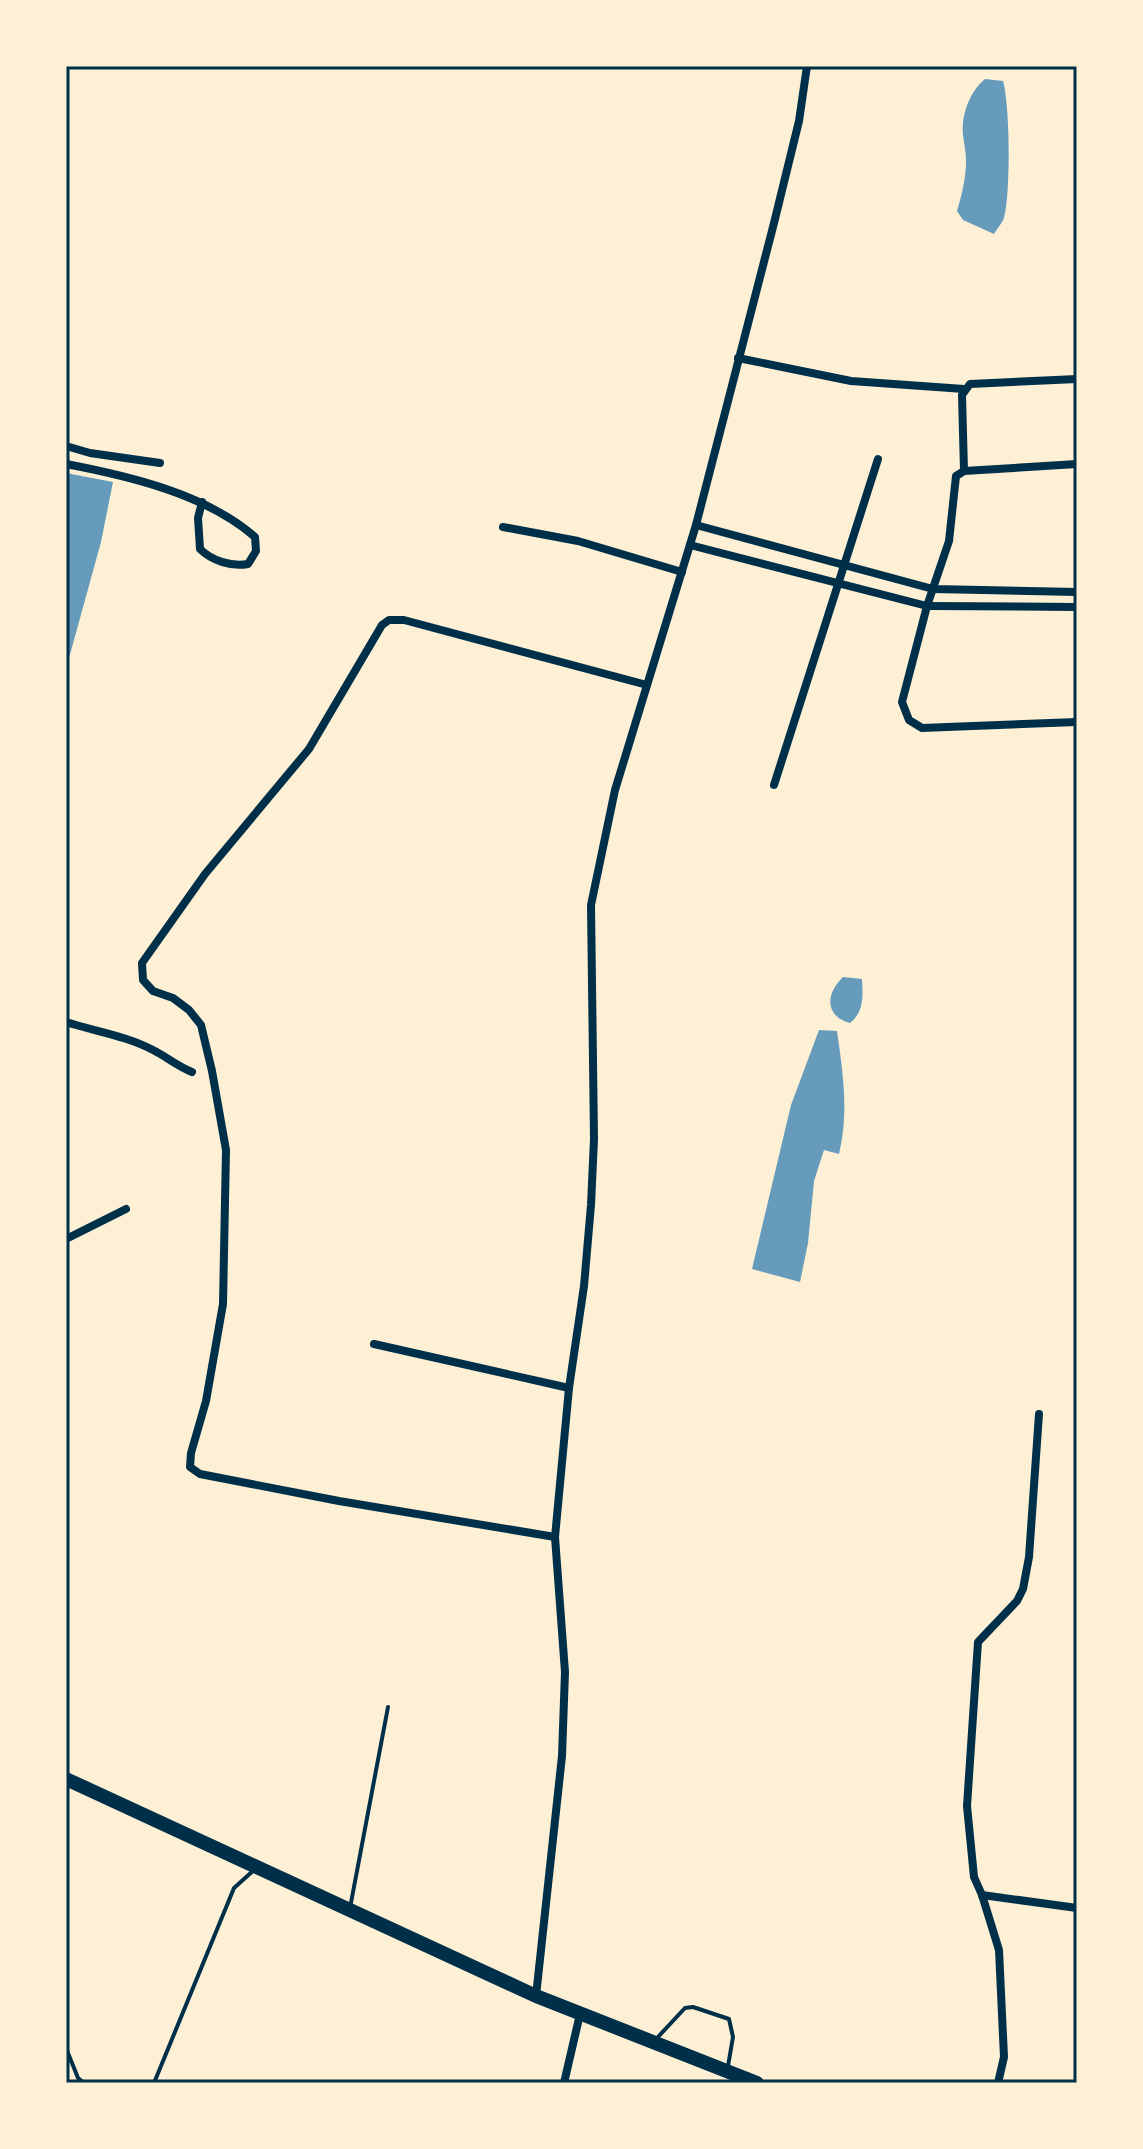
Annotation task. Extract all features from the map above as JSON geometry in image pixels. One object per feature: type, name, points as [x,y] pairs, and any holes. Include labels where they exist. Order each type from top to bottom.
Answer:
[{"type":"highway","points":[[66,1779],[536,1996],[757,2083]]},
{"type":"street","points":[[536,1996],[562,1756],[565,1672],[555,1537],[591,1205],[594,1139],[591,905],[615,790],[696,525],[799,121],[807,66]]},
{"type":"street","points":[[738,358],[851,381],[964,389]]},
{"type":"street","points":[[964,471],[962,395],[970,384],[1077,379]]},
{"type":"street","points":[[66,446],[90,453],[160,463]]},
{"type":"street","points":[[774,785],[878,459]]},
{"type":"street","points":[[66,464],[202,502],[234,518],[255,537],[256,551],[248,564],[238,566],[208,557],[200,549],[198,518],[202,502]]},
{"type":"street","points":[[1077,464],[964,471],[956,476],[949,541],[927,606],[902,702],[909,720],[922,728],[1077,722]]},
{"type":"street","points":[[696,525],[933,589],[1077,592]]},
{"type":"street","points":[[503,527],[578,541],[682,572]]},
{"type":"street","points":[[690,545],[927,606],[1077,607]]},
{"type":"street","points":[[555,1537],[262,1486],[200,1474],[190,1467],[206,1401],[223,1304],[226,1150],[201,1025],[189,1010],[173,998],[153,991],[143,980],[142,963],[205,874],[309,749],[382,625],[389,620],[404,620],[647,685]]},
{"type":"street","points":[[66,1022],[135,1042],[192,1072]]},
{"type":"street","points":[[66,1239],[126,1209]]},
{"type":"street","points":[[374,1344],[569,1388]]},
{"type":"street","points":[[998,2083],[1004,2057],[999,1950],[974,1877],[967,1806],[978,1642],[1017,1601],[1023,1589],[1029,1557],[1039,1414]]},
{"type":"street","points":[[982,1895],[1077,1908]]},
{"type":"street","points":[[564,2083],[580,2014]]},
{"type":"lane","points":[[350,1910],[388,1707]]},
{"type":"lane","points":[[154,2083],[234,1888],[258,1867]]},
{"type":"lane","points":[[652,2043],[685,2008],[693,2007],[729,2019],[733,2037],[727,2073]]},
{"type":"lane","points":[[66,2048],[78,2078],[84,2083]]},
{"type":"water","points":[[985,79],[1003,81],[1008,129],[1006,206],[1004,218],[994,234],[963,220],[957,211],[966,167],[965,112],[975,90]]},
{"type":"water","points":[[66,473],[113,482],[101,542],[66,669]]},
{"type":"water","points":[[843,977],[862,979],[860,1009],[850,1023],[836,1015],[830,1003],[833,990]]},
{"type":"water","points":[[819,1030],[837,1031],[843,1078],[844,1123],[839,1154],[824,1150],[814,1181],[808,1243],[800,1282],[752,1269],[791,1105]]}]
